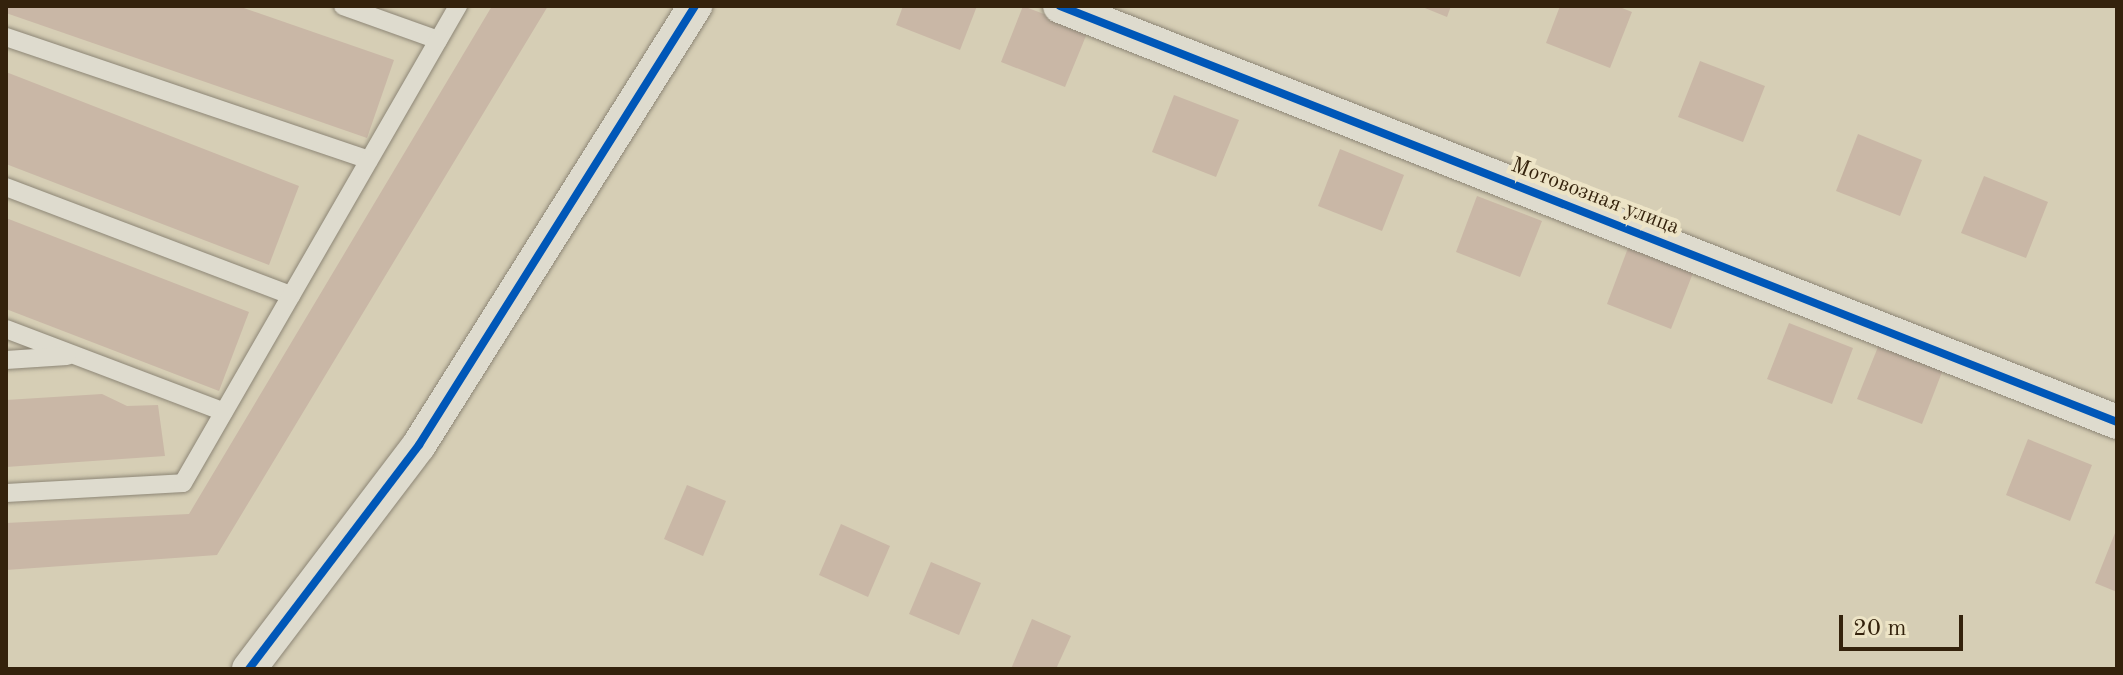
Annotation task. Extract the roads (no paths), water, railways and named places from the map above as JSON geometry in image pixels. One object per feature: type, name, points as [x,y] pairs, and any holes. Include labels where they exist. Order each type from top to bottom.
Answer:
[{"type":"street","points":[[249,669],[419,445],[695,6]]},
{"type":"street","name":"Мотовозная улица","points":[[1060,6],[2117,422]]},
{"type":"lane","points":[[343,6],[438,40]]},
{"type":"lane","points":[[6,493],[183,483],[458,6]]},
{"type":"lane","points":[[6,37],[369,160]]},
{"type":"lane","points":[[6,187],[291,295]]},
{"type":"lane","points":[[6,329],[224,412]]},
{"type":"lane","points":[[6,360],[76,356]]}]
